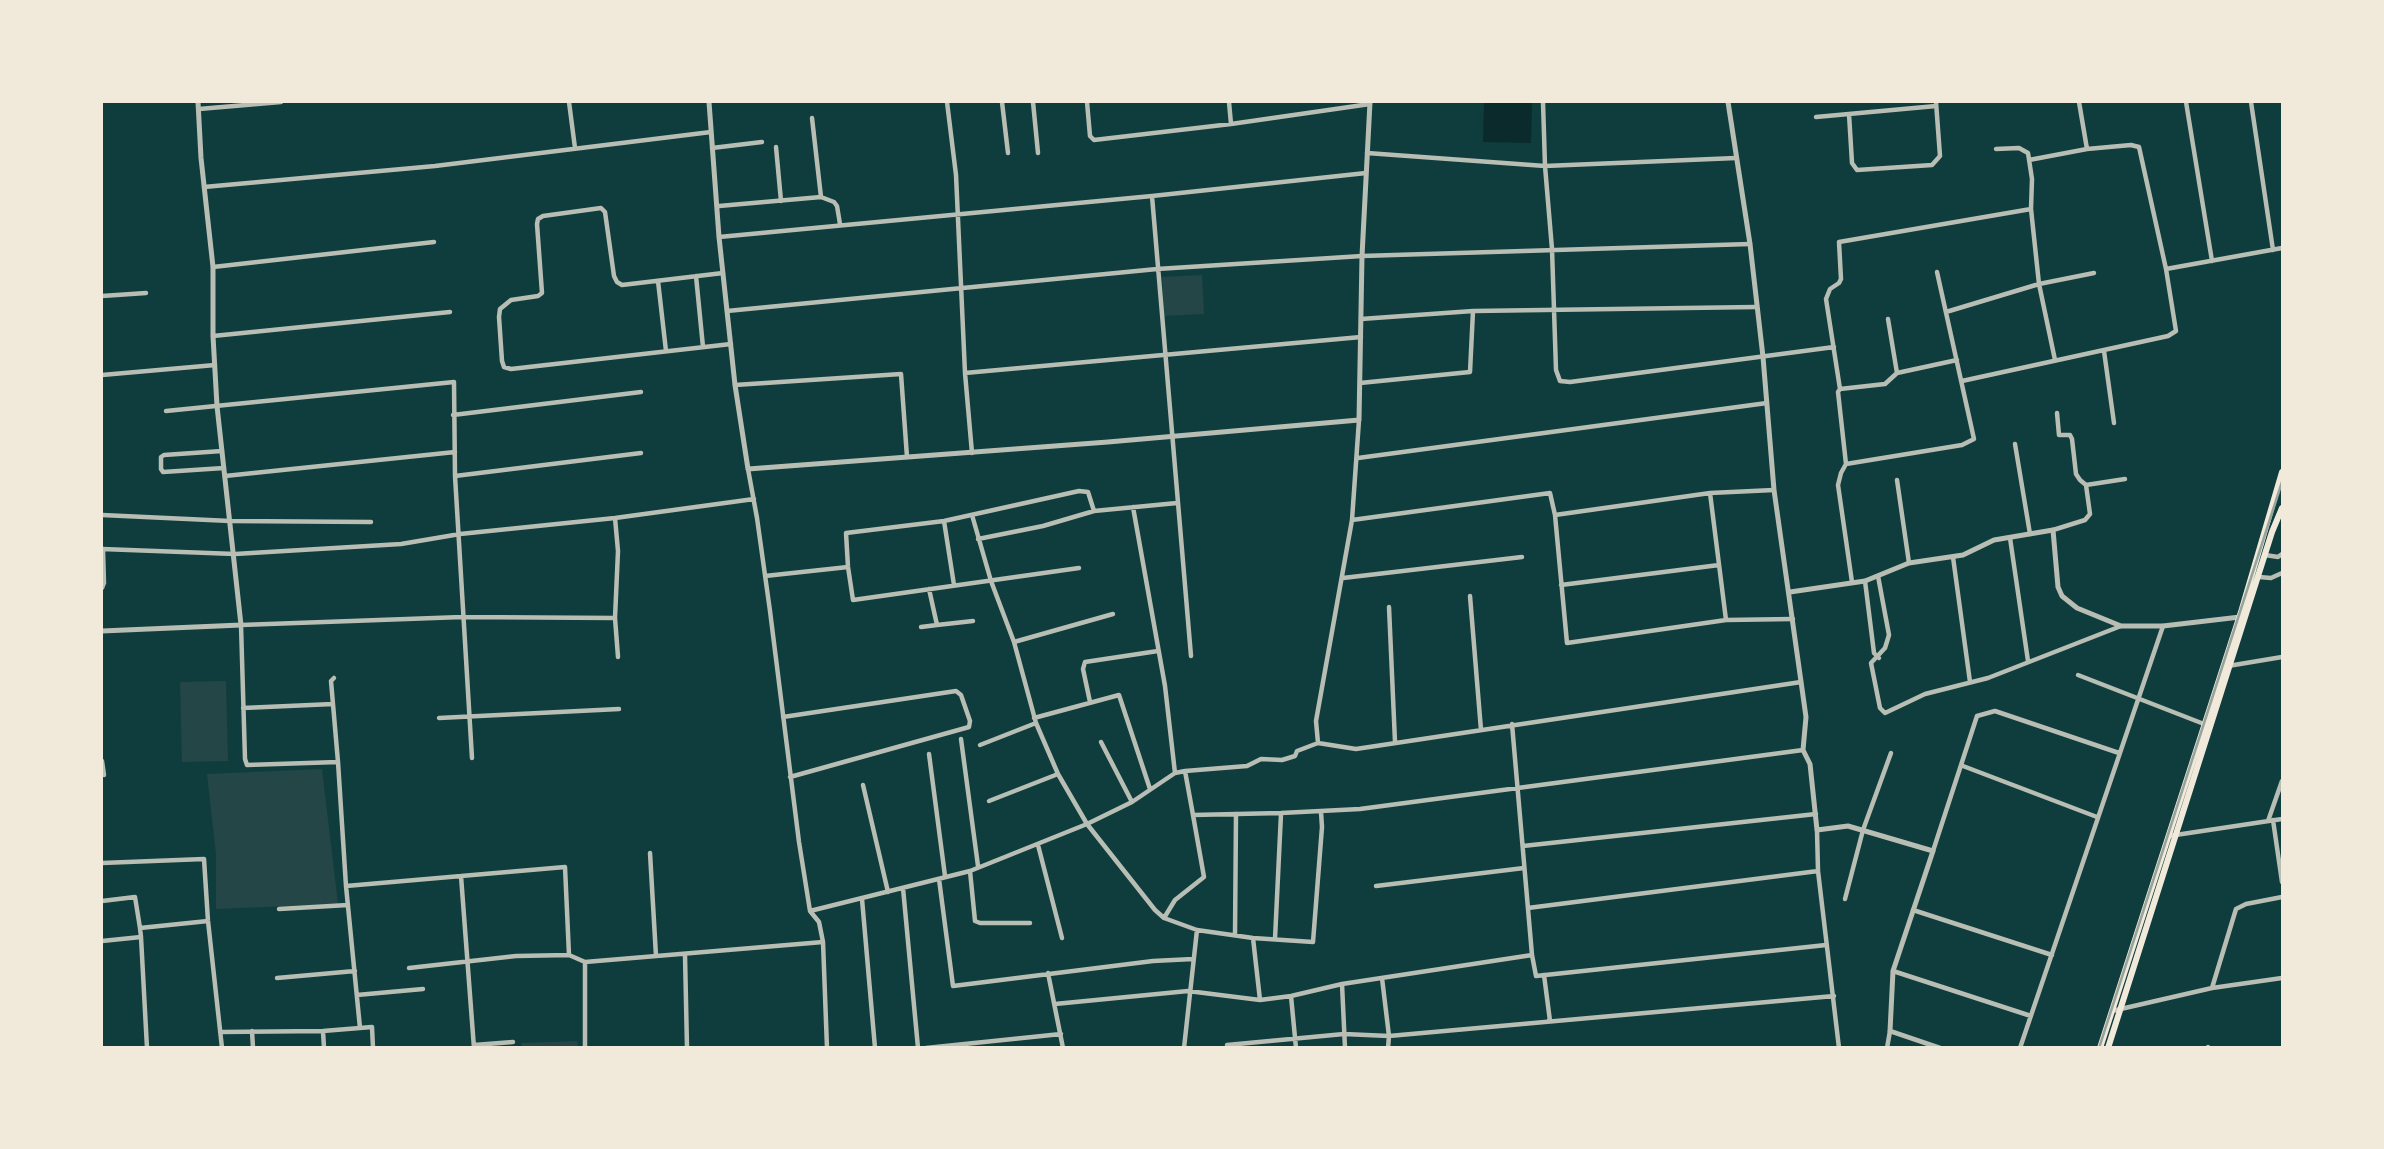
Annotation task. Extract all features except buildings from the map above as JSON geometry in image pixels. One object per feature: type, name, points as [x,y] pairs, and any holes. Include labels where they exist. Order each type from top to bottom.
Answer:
[{"type":"main road","points":[[2243,617],[2283,472]]},
{"type":"main road","points":[[2100,1048],[2204,724],[2283,508]]},
{"type":"main road","points":[[2108,1048],[2177,835],[2226,666]]},
{"type":"street","points":[[198,102],[204,187],[214,267],[213,336],[217,406],[241,625],[245,760],[247,765],[338,762]]},
{"type":"street","points":[[199,109],[281,102]]},
{"type":"street","points":[[569,102],[575,148]]},
{"type":"street","points":[[709,102],[719,206],[719,237],[735,385],[765,576],[810,911],[819,922],[823,942],[827,1048]]},
{"type":"street","points":[[947,102],[956,176],[965,373],[972,453]]},
{"type":"street","points":[[1002,102],[1008,153]]},
{"type":"street","points":[[1033,102],[1038,153]]},
{"type":"street","points":[[1087,102],[1092,139],[1231,124],[1370,103],[1362,256],[1359,420],[1352,520],[1316,721],[1318,743]]},
{"type":"street","points":[[1229,102],[1231,124]]},
{"type":"street","points":[[1543,102],[1556,370],[1560,381],[1570,382],[1834,347]]},
{"type":"street","points":[[1728,102],[1763,356],[1774,490],[1802,682],[1806,717],[1803,750],[1810,764],[1816,814],[1818,871],[1839,1048]]},
{"type":"street","points":[[2079,102],[2087,149]]},
{"type":"street","points":[[2186,102],[2213,261]]},
{"type":"street","points":[[2251,102],[2273,250]]},
{"type":"street","points":[[1816,117],[1936,104],[1940,156],[1936,163],[1927,165],[1857,170],[1852,163],[1849,114]]},
{"type":"street","points":[[813,118],[821,197]]},
{"type":"street","points":[[204,187],[435,166],[711,132]]},
{"type":"street","points":[[712,148],[762,142]]},
{"type":"street","points":[[1962,381],[2104,351],[2168,336],[2176,331],[2166,269],[2139,147],[2131,145],[2087,149],[2029,160]]},
{"type":"street","points":[[776,147],[781,201]]},
{"type":"street","points":[[1996,149],[2023,149],[2028,153],[2039,284],[2055,360]]},
{"type":"street","points":[[1367,153],[1545,166],[1736,158]]},
{"type":"street","points":[[719,237],[1366,173]]},
{"type":"street","points":[[1152,196],[1191,656]]},
{"type":"street","points":[[719,206],[821,197],[834,202],[840,225]]},
{"type":"street","points":[[723,273],[622,285],[614,276],[605,212],[601,208],[543,216],[538,219],[537,224],[542,293],[511,300],[500,309],[502,361],[504,367],[511,369],[730,344]]},
{"type":"street","points":[[1852,582],[1838,485],[1846,464],[1838,392],[1840,389],[1826,299],[1830,289],[1841,279],[1839,242],[2031,209]]},
{"type":"street","points":[[214,267],[434,242]]},
{"type":"street","points":[[727,311],[1157,269],[1362,256],[1749,244]]},
{"type":"street","points":[[2166,269],[2283,247]]},
{"type":"street","points":[[1846,464],[1968,444],[1974,439],[1937,272]]},
{"type":"street","points":[[1946,312],[2039,284],[2094,273]]},
{"type":"street","points":[[696,276],[703,347]]},
{"type":"street","points":[[658,281],[666,351]]},
{"type":"street","points":[[102,296],[146,293]]},
{"type":"street","points":[[1361,319],[1473,311],[1756,307]]},
{"type":"street","points":[[1360,383],[1470,372],[1473,311]]},
{"type":"street","points":[[213,336],[450,312]]},
{"type":"street","points":[[1888,319],[1890,344],[1897,373]]},
{"type":"street","points":[[965,373],[1361,337]]},
{"type":"street","points":[[2104,351],[2114,423]]},
{"type":"street","points":[[1840,389],[1885,384],[1897,373],[1957,360]]},
{"type":"street","points":[[102,375],[215,365]]},
{"type":"street","points":[[735,385],[901,374],[907,457]]},
{"type":"street","points":[[166,411],[454,382],[455,476],[472,758]]},
{"type":"street","points":[[453,415],[641,392]]},
{"type":"street","points":[[1357,458],[1767,403]]},
{"type":"street","points":[[2057,413],[2059,435],[2071,437],[2077,478],[2087,485],[2125,479]]},
{"type":"street","points":[[748,469],[1359,420]]},
{"type":"street","points":[[2015,444],[2030,534]]},
{"type":"street","points":[[222,451],[164,455],[161,457],[161,469],[163,472],[224,468]]},
{"type":"street","points":[[225,476],[455,452]]},
{"type":"street","points":[[455,476],[641,453]]},
{"type":"street","points":[[1897,480],[1909,563]]},
{"type":"street","points":[[1790,592],[1865,581],[1909,563],[1953,556],[1979,549],[1994,540],[2053,530],[2088,518],[2090,514],[2087,485]]},
{"type":"street","points":[[1555,515],[1710,493],[1774,490]]},
{"type":"street","points":[[1079,568],[853,600],[846,533],[944,521],[1079,491],[1088,492],[1094,511]]},
{"type":"street","points":[[1352,520],[1550,493],[1555,515],[1567,643],[1726,620],[1794,619]]},
{"type":"street","points":[[1710,493],[1726,620]]},
{"type":"street","points":[[102,588],[102,549],[235,554],[401,544],[460,534],[615,518],[754,499]]},
{"type":"street","points":[[978,539],[1043,526],[1094,511],[1177,503]]},
{"type":"street","points":[[1133,507],[1165,686],[1175,774]]},
{"type":"street","points":[[102,515],[230,522],[371,522]]},
{"type":"street","points":[[972,515],[991,581],[1014,642],[1035,720],[1058,774],[1087,824],[1164,918],[1197,930],[1314,942],[1321,812]]},
{"type":"street","points":[[615,518],[618,551],[615,618],[618,657]]},
{"type":"street","points":[[944,521],[954,585]]},
{"type":"street","points":[[2053,530],[2058,587],[2062,596],[2077,608],[2122,626]]},
{"type":"street","points":[[2010,538],[2028,661]]},
{"type":"street","points":[[2265,555],[2278,557],[2283,554]]},
{"type":"street","points":[[1953,556],[1970,682]]},
{"type":"street","points":[[1343,578],[1522,557]]},
{"type":"street","points":[[1562,585],[1719,565]]},
{"type":"street","points":[[765,576],[848,567]]},
{"type":"street","points":[[2259,577],[2271,578],[2283,573]]},
{"type":"street","points":[[1878,576],[1889,635],[1888,644],[1871,663],[1883,712],[1925,694],[1988,678],[2122,626],[2163,626],[2243,617]]},
{"type":"street","points":[[1865,581],[1874,653],[1879,657]]},
{"type":"street","points":[[929,589],[937,625]]},
{"type":"street","points":[[1470,596],[1481,730]]},
{"type":"street","points":[[1388,607],[1395,742]]},
{"type":"street","points":[[1014,642],[1113,614]]},
{"type":"street","points":[[102,631],[462,617],[615,618]]},
{"type":"street","points":[[921,627],[973,621]]},
{"type":"street","points":[[2020,1048],[2163,626]]},
{"type":"street","points":[[1090,702],[1083,669],[1085,662],[1158,651]]},
{"type":"street","points":[[2226,666],[2283,657]]},
{"type":"street","points":[[2078,674],[2204,724]]},
{"type":"street","points":[[334,678],[331,681],[346,886],[360,1028]]},
{"type":"street","points":[[810,911],[970,871],[1087,824],[1132,802],[1175,774],[1185,771],[1247,766],[1261,759],[1282,760],[1318,743],[1356,749],[1802,682]]},
{"type":"street","points":[[783,717],[956,691],[961,695],[970,721],[968,726],[790,777]]},
{"type":"street","points":[[980,745],[1035,720],[1119,695],[1150,789]]},
{"type":"street","points":[[243,708],[333,704]]},
{"type":"street","points":[[439,719],[619,709]]},
{"type":"street","points":[[1888,1048],[1894,971],[1912,910],[1963,766],[1977,716],[1995,710],[2119,753]]},
{"type":"street","points":[[1512,724],[1536,976],[1826,945]]},
{"type":"street","points":[[961,738],[978,866]]},
{"type":"street","points":[[1101,742],[1132,802]]},
{"type":"street","points":[[1193,815],[1321,812],[1803,750]]},
{"type":"street","points":[[1845,899],[1863,830],[1891,753]]},
{"type":"street","points":[[929,754],[945,876]]},
{"type":"street","points":[[102,761],[104,775]]},
{"type":"street","points":[[1963,766],[2097,817]]},
{"type":"street","points":[[1164,918],[1175,900],[1204,877],[1185,771]]},
{"type":"street","points":[[989,800],[1058,774]]},
{"type":"street","points":[[2283,781],[2270,821],[2283,882]]},
{"type":"street","points":[[863,785],[888,892]]},
{"type":"street","points":[[1275,939],[1281,813]]},
{"type":"street","points":[[1235,935],[1236,814]]},
{"type":"street","points":[[1523,846],[1816,814]]},
{"type":"street","points":[[2169,836],[2283,819]]},
{"type":"street","points":[[1817,830],[1849,826],[1933,852]]},
{"type":"street","points":[[1038,845],[1062,938]]},
{"type":"street","points":[[650,853],[656,956]]},
{"type":"street","points":[[102,863],[204,859],[222,1048]]},
{"type":"street","points":[[346,886],[565,867],[569,955]]},
{"type":"street","points":[[1376,886],[1524,868]]},
{"type":"street","points":[[970,871],[975,921],[1030,923]]},
{"type":"street","points":[[1528,908],[1818,871]]},
{"type":"street","points":[[461,876],[474,1046],[513,1042]]},
{"type":"street","points":[[939,879],[953,986],[1153,961],[1193,960]]},
{"type":"street","points":[[903,888],[918,1048]]},
{"type":"street","points":[[102,901],[135,897],[141,937],[148,1048]]},
{"type":"street","points":[[2212,988],[2236,909],[2246,904],[2283,897]]},
{"type":"street","points":[[862,899],[875,1048]]},
{"type":"street","points":[[279,909],[348,905]]},
{"type":"street","points":[[1912,910],[2052,955]]},
{"type":"street","points":[[140,928],[208,921]]},
{"type":"street","points":[[1183,1047],[1197,930]]},
{"type":"street","points":[[102,941],[141,937]]},
{"type":"street","points":[[1253,937],[1260,1000]]},
{"type":"street","points":[[409,968],[516,956],[569,955],[585,962],[823,942]]},
{"type":"street","points":[[685,955],[687,1048]]},
{"type":"street","points":[[1055,1004],[1188,991],[1260,1000],[1342,984],[1532,955]]},
{"type":"street","points":[[585,962],[585,1048]]},
{"type":"street","points":[[277,978],[355,971]]},
{"type":"street","points":[[1894,971],[2031,1016]]},
{"type":"street","points":[[1046,974],[1063,1048]]},
{"type":"street","points":[[1544,975],[1550,1021]]},
{"type":"street","points":[[1382,978],[1388,1048]]},
{"type":"street","points":[[2112,1011],[2212,988],[2283,978]]},
{"type":"street","points":[[1342,984],[1345,1048]]},
{"type":"street","points":[[357,995],[423,989]]},
{"type":"street","points":[[1291,996],[1296,1048]]},
{"type":"street","points":[[1227,1045],[1345,1034],[1389,1036],[1834,996]]},
{"type":"street","points":[[221,1032],[323,1031],[372,1027],[373,1048]]},
{"type":"street","points":[[252,1031],[253,1048]]},
{"type":"street","points":[[323,1031],[324,1048]]},
{"type":"street","points":[[1890,1031],[1940,1048]]},
{"type":"street","points":[[926,1048],[1061,1034]]},
{"type":"shaded area","points":[[1484,102],[1532,102],[1531,143],[1483,142]]},
{"type":"shaded area","points":[[1202,275],[1204,314],[1164,316],[1162,277]]},
{"type":"shaded area","points":[[226,681],[228,761],[182,762],[180,682]]},
{"type":"shaded area","points":[[322,769],[338,904],[216,909],[216,854],[207,774]]},
{"type":"shaded area","points":[[577,1041],[578,1047],[522,1047],[521,1043]]},
{"type":"railway","points":[[2099,1048],[2282,482]]}]
